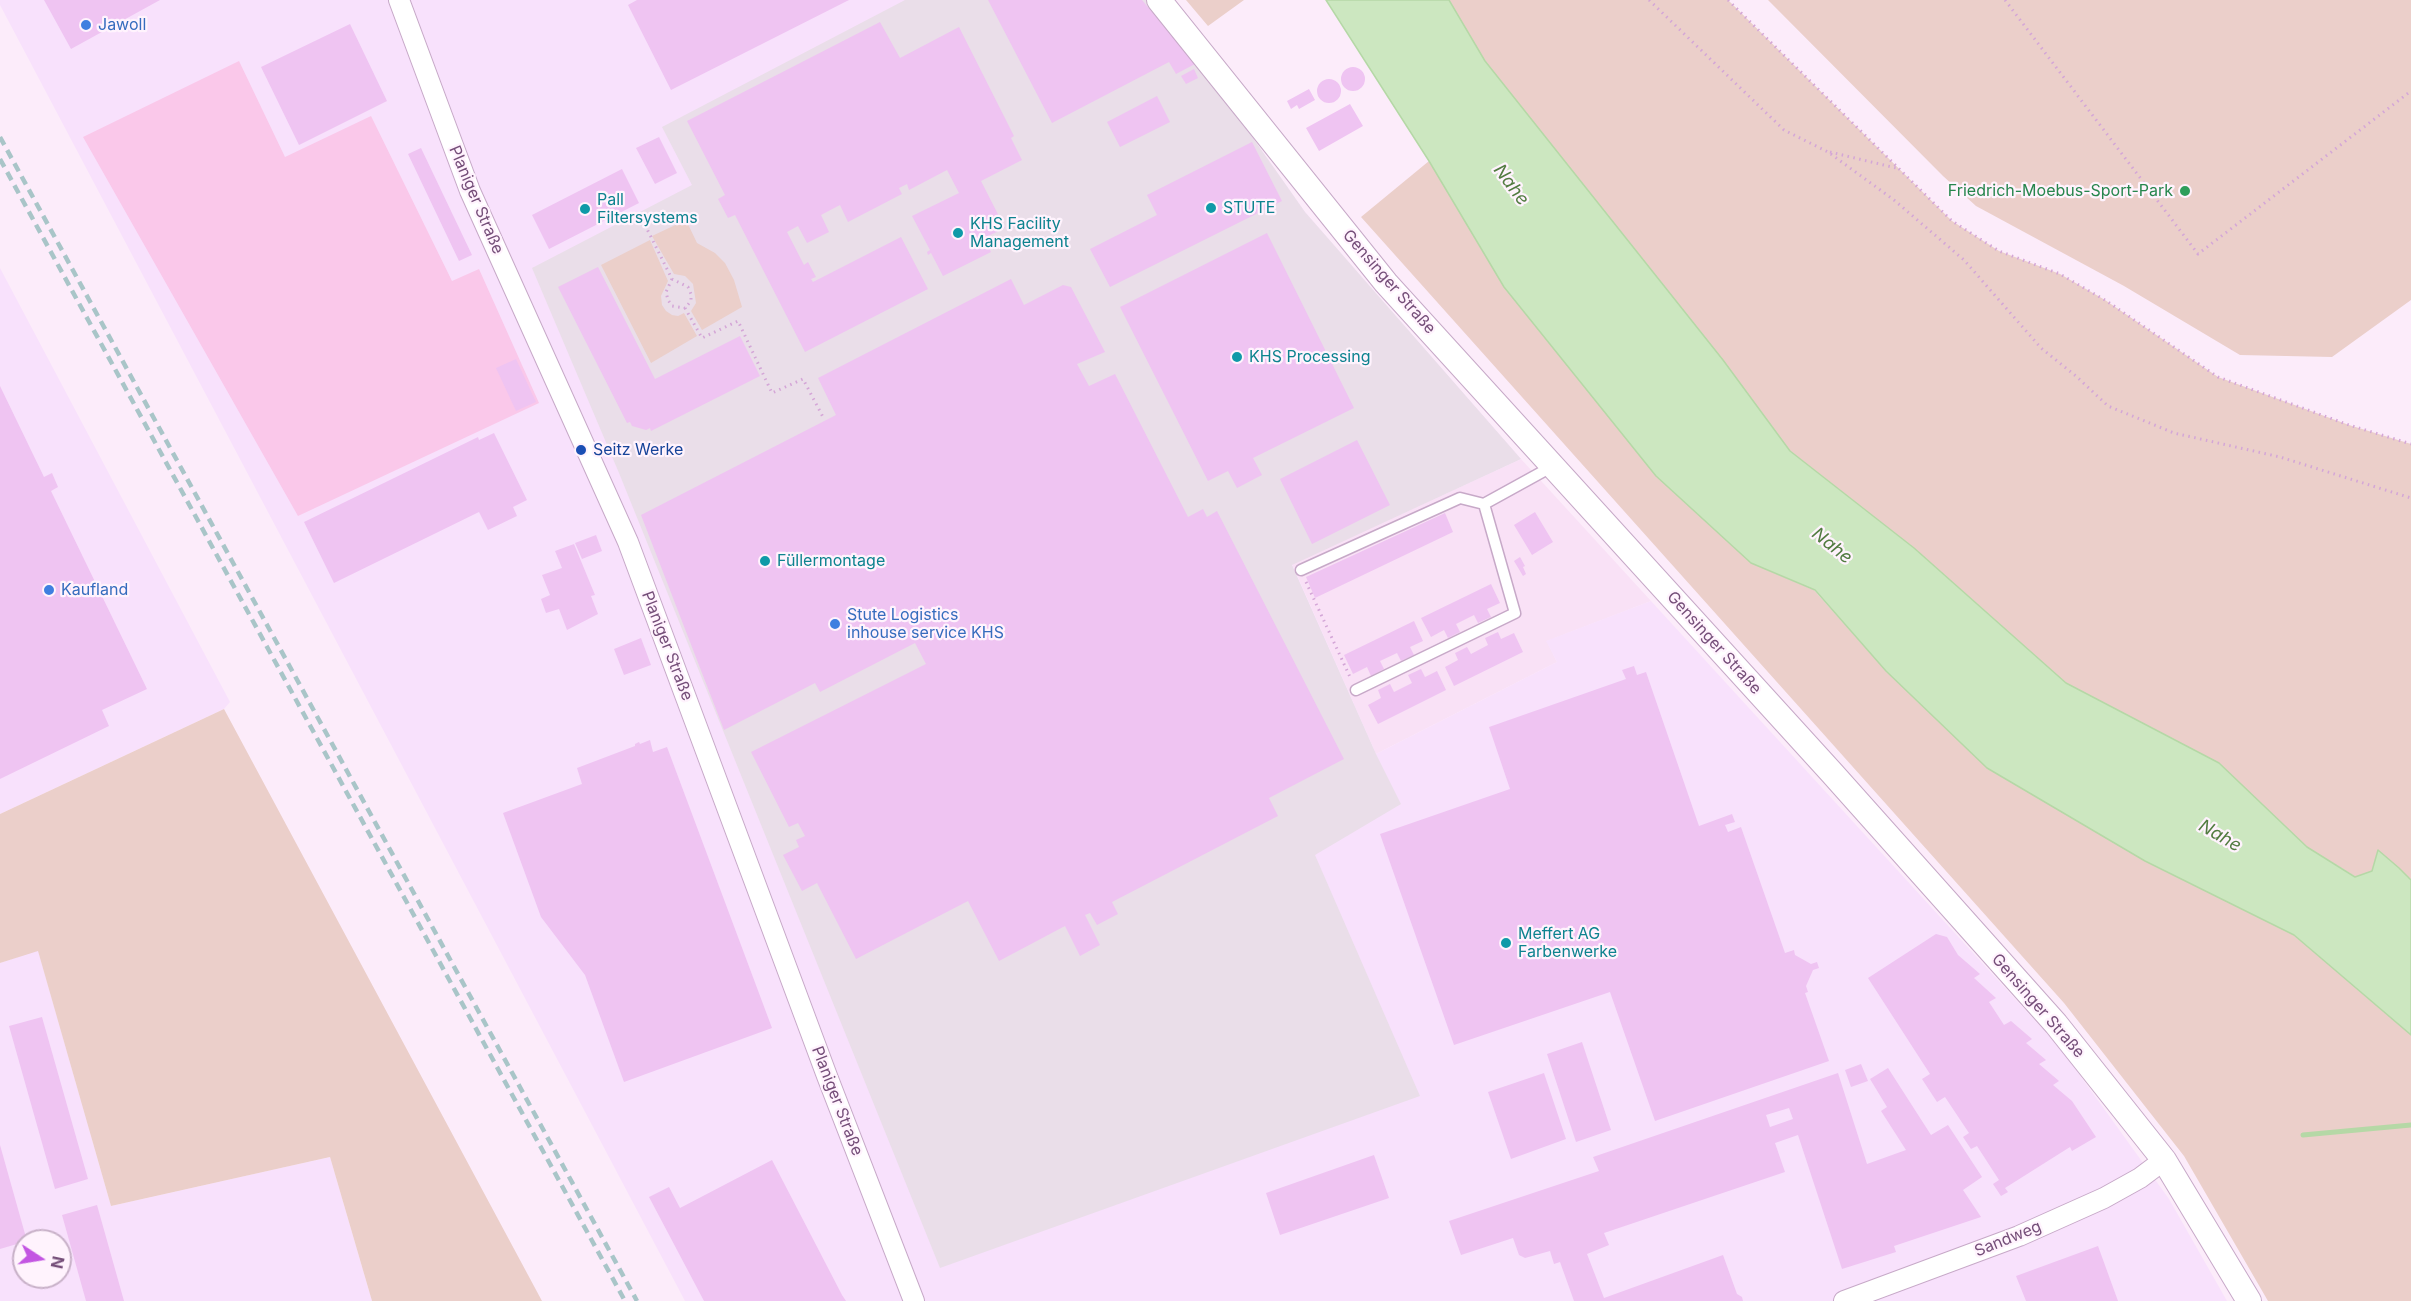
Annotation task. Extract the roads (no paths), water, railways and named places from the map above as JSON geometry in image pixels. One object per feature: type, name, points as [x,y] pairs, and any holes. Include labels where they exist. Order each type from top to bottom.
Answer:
[{"type":"street","name":"Planiger Straße","points":[[399,0],[470,191],[628,542],[823,1065],[914,1301]]},
{"type":"street","name":"Gensinger Straße","points":[[1159,0],[1386,283],[1832,773],[2048,1016],[2164,1160],[2249,1301]]},
{"type":"street","name":"Sandweg","points":[[1844,1301],[2019,1236],[2104,1198],[2140,1178],[2164,1160]]},
{"type":"lane","points":[[1301,570],[1460,498],[1484,504],[1552,466]]},
{"type":"lane","points":[[1356,690],[1515,613],[1484,504]]},
{"type":"water","name":"Nahe","points":[[1326,0],[1449,0],[1485,61],[1723,360],[1790,451],[1914,548],[2066,683],[2219,763],[2307,847],[2355,877],[2372,871],[2378,850],[2399,868],[2411,880],[2411,1035],[2294,935],[2145,861],[1987,768],[1886,671],[1815,590],[1751,563],[1656,476],[1504,287],[1429,161]]},
{"type":"waterway","points":[[2303,1135],[2411,1125]]},
{"type":"railway","points":[[0,137],[637,1301]]},
{"type":"railway","points":[[0,159],[625,1301]]},
{"type":"place","name":"Jawoll","points":[[86,25]]},
{"type":"place","name":"Friedrich-Moebus-Sport-Park","points":[[2185,191]]},
{"type":"place","name":"STUTE","points":[[1211,208]]},
{"type":"place","name":"Pall Filtersystems","points":[[585,209]]},
{"type":"place","name":"KHS Facility Management","points":[[958,233]]},
{"type":"place","name":"KHS Processing","points":[[1237,357]]},
{"type":"place","name":"Seitz Werke","points":[[581,450]]},
{"type":"place","name":"Füllermontage","points":[[765,561]]},
{"type":"place","name":"Kaufland","points":[[49,590]]},
{"type":"place","name":"Stute Logistics inhouse service KHS","points":[[835,624]]},
{"type":"place","name":"Meffert AG Farbenwerke","points":[[1506,943]]}]
